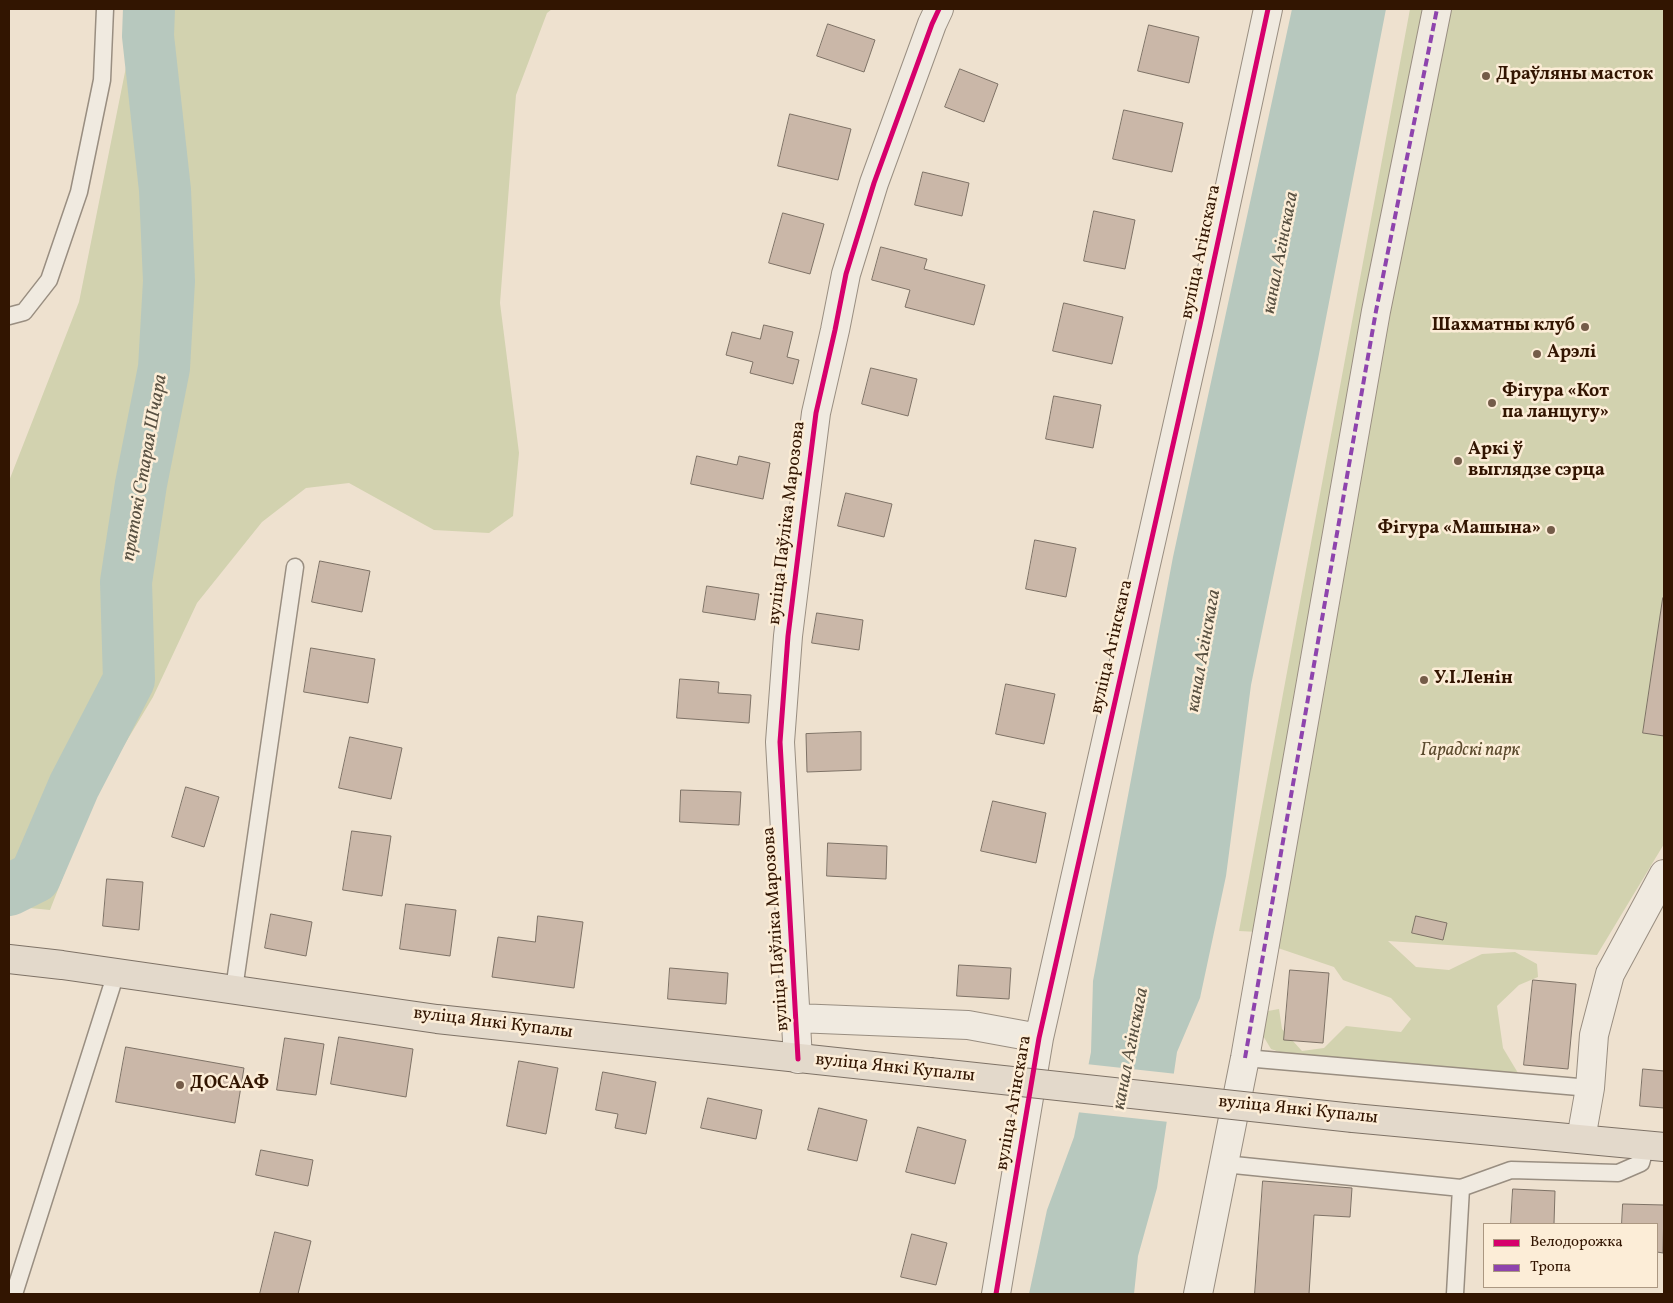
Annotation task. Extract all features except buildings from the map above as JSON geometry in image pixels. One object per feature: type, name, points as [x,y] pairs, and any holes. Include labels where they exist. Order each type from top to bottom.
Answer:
[{"type":"main road","name":"вуліца Янкі Купалы","points":[[9,959],[437,1018],[798,1059],[1352,1118],[1655,1146]]},
{"type":"street","name":"вуліца Паўліка Марозова","points":[[798,1059],[780,742],[788,636],[816,412],[846,274],[874,183],[939,9]]},
{"type":"street","name":"вуліца Агінскага","points":[[996,1294],[1039,1038],[1198,335],[1268,9]]},
{"type":"street","points":[[1198,1294],[1245,1058],[1376,311],[1437,9]]},
{"type":"street","points":[[1581,1139],[1590,1088],[1594,1035],[1610,974],[1664,874]]},
{"type":"street","points":[[796,1018],[968,1025],[1039,1038]]},
{"type":"lane","points":[[9,316],[24,312],[49,280],[79,192],[102,80],[105,9]]},
{"type":"lane","points":[[234,990],[295,567]]},
{"type":"lane","points":[[14,1294],[116,973]]},
{"type":"lane","points":[[1245,1058],[1590,1088]]},
{"type":"lane","points":[[1224,1164],[1461,1188],[1511,1170],[1618,1173],[1641,1163],[1655,1146]]},
{"type":"lane","points":[[1455,1294],[1461,1188]]},
{"type":"green space","points":[[152,9],[552,9],[547,13],[516,95],[500,303],[519,453],[513,516],[489,533],[434,530],[349,483],[306,488],[262,522],[197,603],[153,697],[96,792],[50,910],[9,906],[9,481],[79,302],[135,22]]},
{"type":"green space","name":"Гарадскі парк","points":[[1410,9],[1664,9],[1664,844],[1597,955],[1388,941],[1416,967],[1449,970],[1482,954],[1515,952],[1537,964],[1538,977],[1519,985],[1497,1006],[1503,1048],[1518,1073],[1499,1087],[1308,1062],[1271,1049],[1262,1034],[1268,1011],[1279,1009],[1282,1029],[1302,1051],[1324,1048],[1346,1026],[1401,1032],[1411,1019],[1391,998],[1343,980],[1334,967],[1275,947],[1277,933],[1239,931]]},
{"type":"water","name":"канал Агінскага","points":[[1292,9],[1386,9],[1318,359],[1251,685],[1226,876],[1200,998],[1177,1052],[1157,1188],[1138,1256],[1134,1294],[1029,1294],[1047,1210],[1074,1137],[1091,1052],[1093,981],[1173,557]]},
{"type":"pier","points":[[1086,1064],[1177,1074],[1169,1122],[1076,1112]]},
{"type":"waterway","name":"пратокі Старая Шчара","points":[[9,890],[35,877],[74,786],[129,680],[126,582],[141,484],[164,368],[169,281],[165,190],[148,36],[149,9]]},
{"type":"marked path","points":[[1245,1058],[1376,311],[1437,9]]},
{"type":"cycle path","points":[[798,1059],[780,742],[788,636],[816,413],[846,274],[874,183],[939,9]]},
{"type":"cycle path","points":[[996,1294],[1039,1038],[1200,325],[1268,9]]},
{"type":"place","name":"Драўляны масток","points":[[1486,76]]},
{"type":"place","name":"Шахматны клуб","points":[[1585,327]]},
{"type":"place","name":"Арэлі","points":[[1537,354]]},
{"type":"place","name":"Фігура «Кот па ланцугу»","points":[[1492,403]]},
{"type":"place","name":"Аркі ў выглядзе сэрца","points":[[1458,461]]},
{"type":"place","name":"Фігура «Машына»","points":[[1551,530]]},
{"type":"place","name":"У.І.Ленін","points":[[1424,680]]},
{"type":"place","name":"ДОСААФ","points":[[180,1085]]}]
